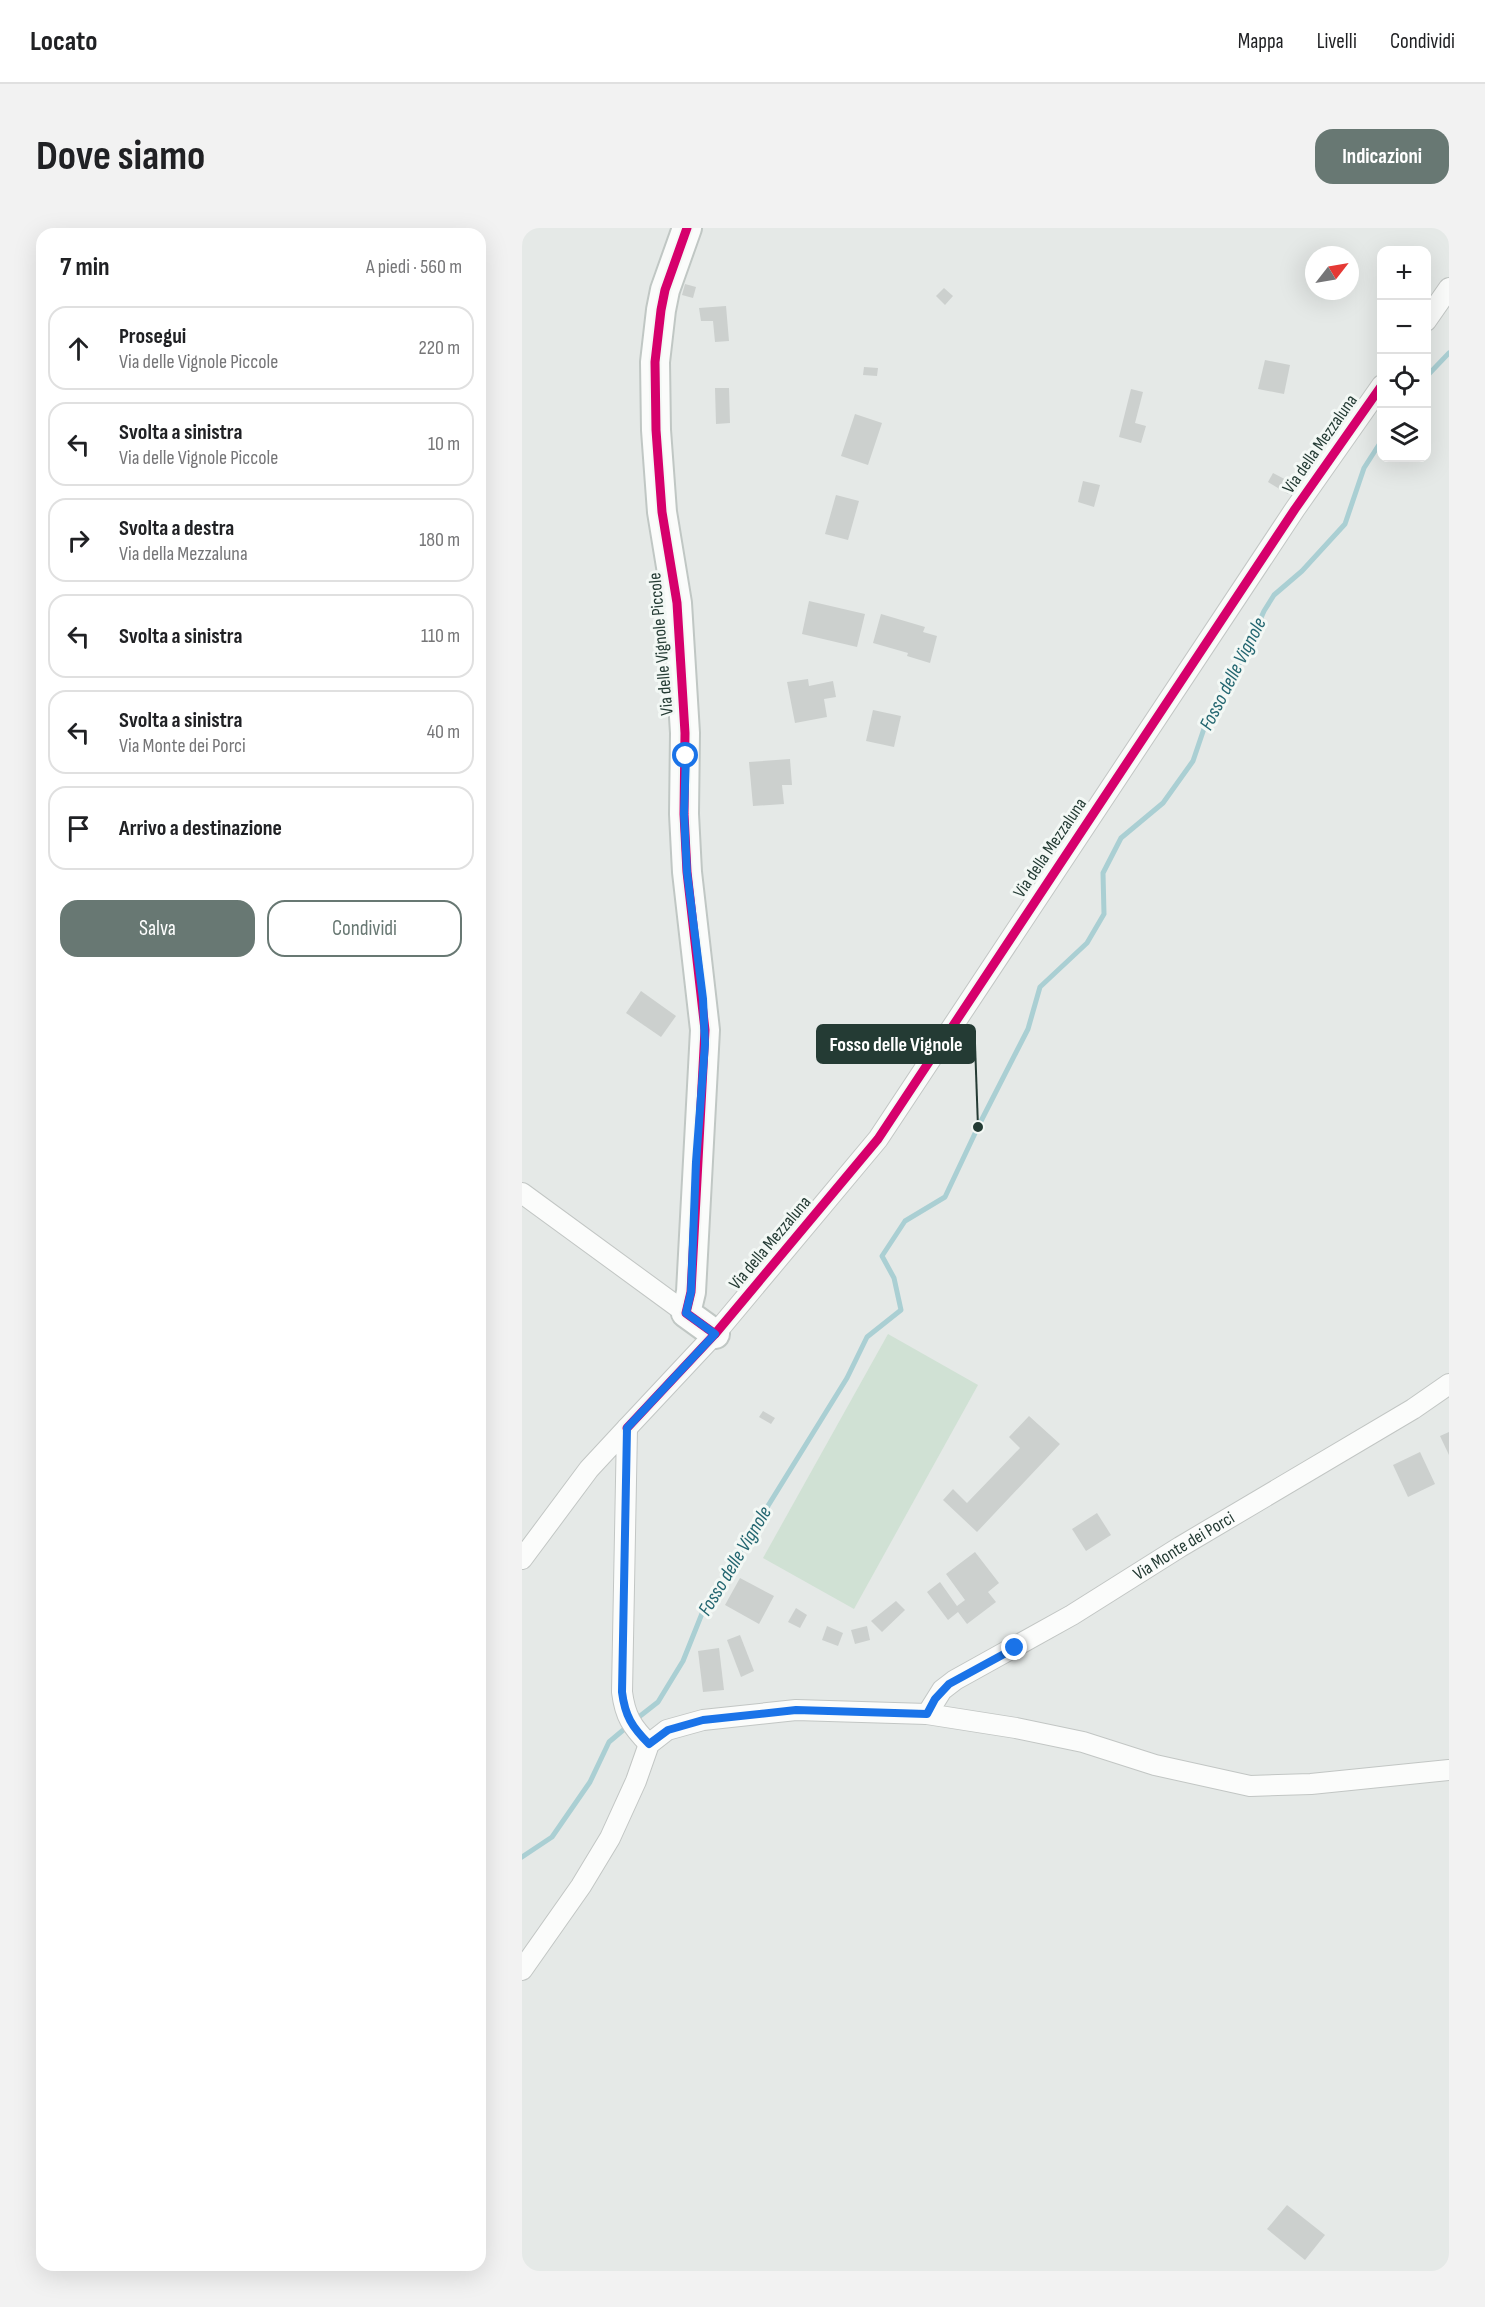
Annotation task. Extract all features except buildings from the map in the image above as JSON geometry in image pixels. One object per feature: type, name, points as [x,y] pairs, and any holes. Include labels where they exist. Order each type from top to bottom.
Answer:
[{"type":"street","name":"Via delle Vignole Piccole","points":[[686,1313],[691,1292],[705,1030],[687,872],[684,814],[685,727],[677,603],[658,473],[655,362],[665,290],[687,228]]},
{"type":"street","points":[[1431,314],[1449,288]]},
{"type":"street","name":"Via della Mezzaluna","points":[[522,1559],[589,1469],[722,1326],[878,1138],[1295,509],[1377,392]]},
{"type":"street","points":[[522,1193],[686,1313],[722,1326]]},
{"type":"street","name":"Via Monte dei Porci","points":[[927,1714],[942,1690],[955,1680],[1111,1592],[1180,1547],[1413,1409],[1449,1384]]},
{"type":"street","points":[[627,1428],[622,1692],[624,1709],[634,1730],[649,1744]]},
{"type":"street","points":[[522,1970],[581,1886],[610,1838],[636,1781],[649,1744],[668,1730],[703,1720],[796,1710],[927,1714],[1017,1728],[1083,1742],[1155,1765],[1250,1786],[1311,1784],[1449,1770]]},
{"type":"green space","points":[[888,1334],[978,1385],[854,1609],[763,1558]]},
{"type":"waterway","name":"Fosso delle Vignole","points":[[1431,372],[1449,353]]},
{"type":"waterway","name":"Fosso delle Vignole","points":[[635,1720],[658,1702],[683,1661],[703,1611],[847,1378],[867,1337],[901,1310],[894,1278],[882,1256],[905,1221],[945,1197],[1028,1029],[1040,987],[1087,943],[1104,914],[1103,873],[1121,838],[1163,803],[1193,761],[1210,711],[1244,656],[1264,611],[1274,595],[1302,571],[1345,524],[1364,468],[1377,448]]},
{"type":"waterway","name":"Fosso delle Vignole","points":[[522,1857],[552,1837],[590,1782],[609,1742],[628,1726]]},
{"type":"cycle path","points":[[687,228],[665,290],[661,310],[655,362],[656,430],[662,512],[677,603],[685,733],[684,814],[687,872],[705,1030],[691,1292],[686,1313],[715,1334]]},
{"type":"cycle path","points":[[627,1428],[715,1334],[878,1139],[1295,509],[1377,392]]},
{"type":"place","name":"Fosso delle Vignole","points":[[978,1127]]},
{"type":"route","points":[[686,756],[684,814],[687,872],[705,1030],[696,1162],[691,1292],[686,1313],[715,1334],[627,1428],[622,1692],[624,1709],[634,1730],[649,1744],[668,1730],[703,1720],[796,1710],[927,1714],[935,1699],[949,1684],[1015,1648]]}]
